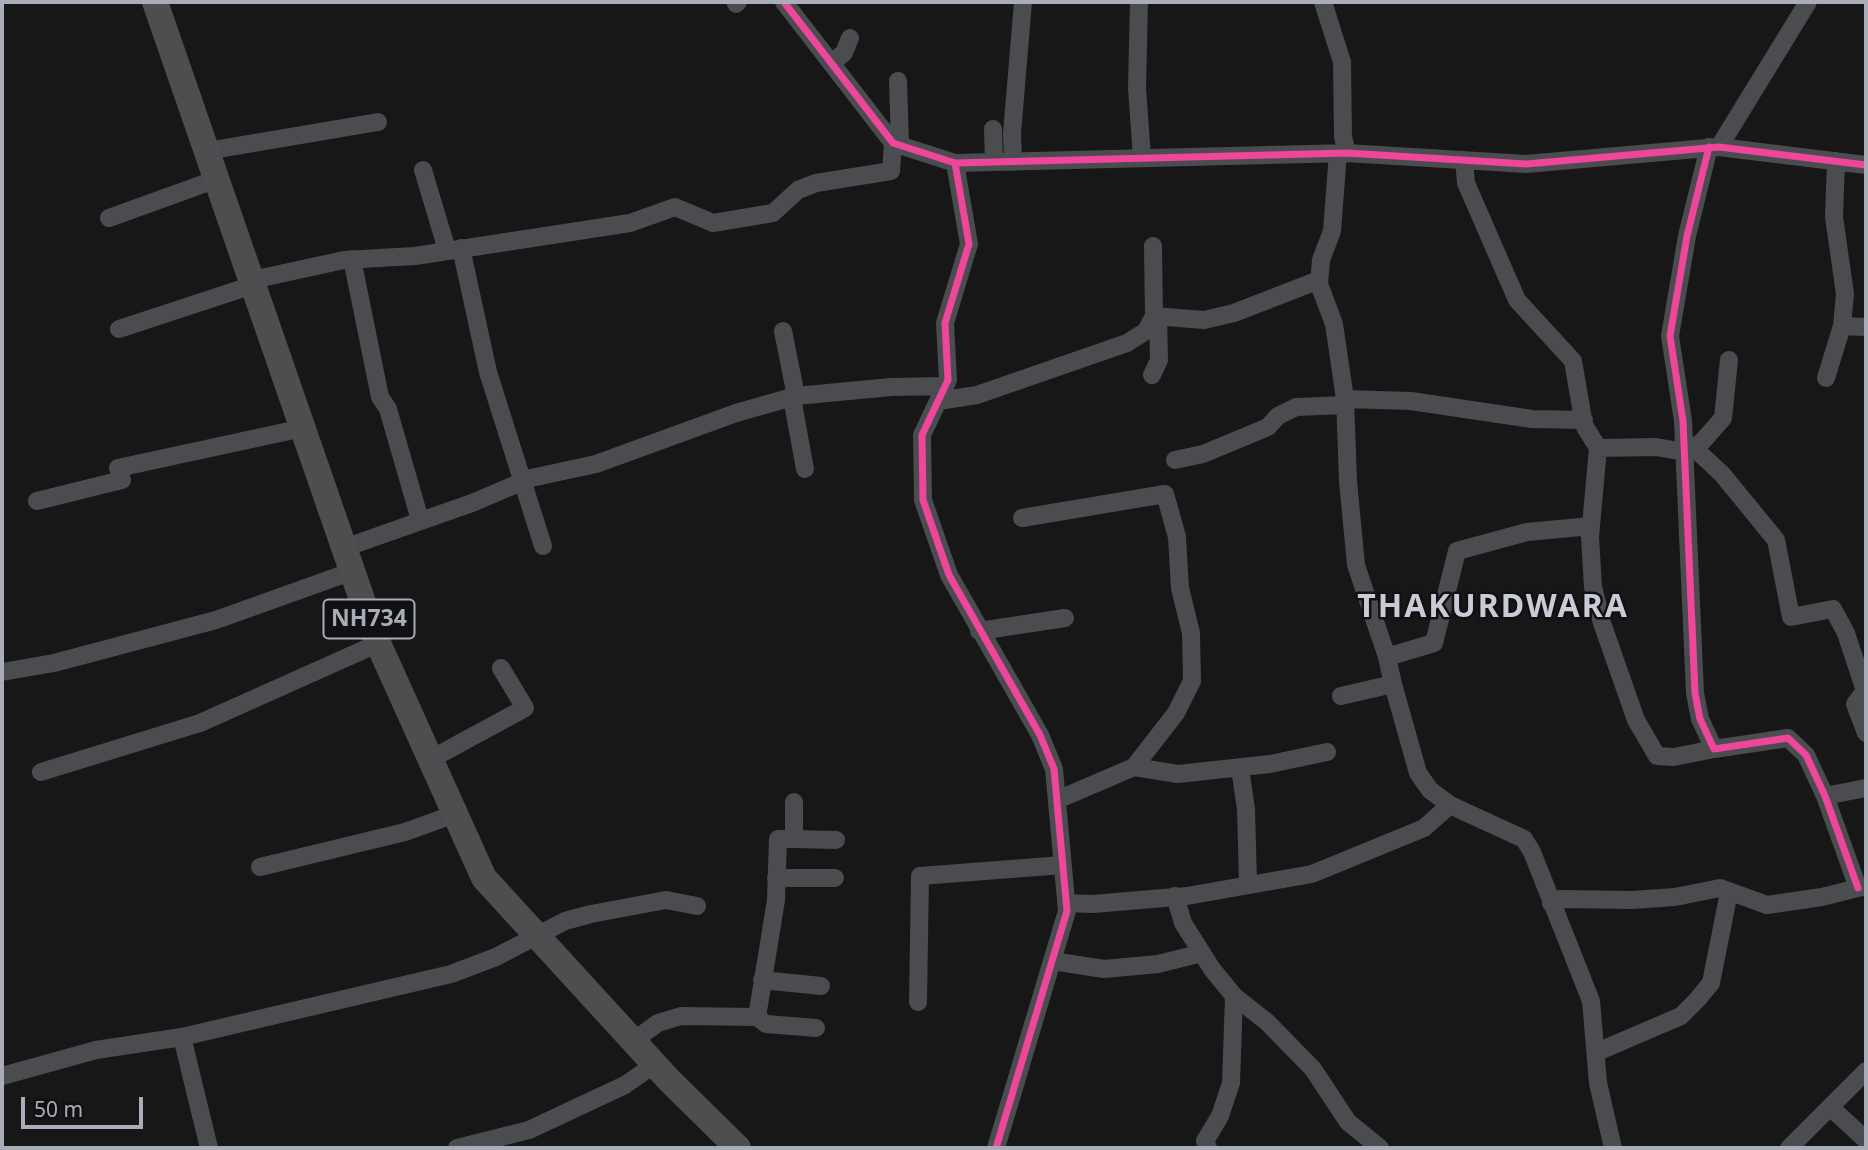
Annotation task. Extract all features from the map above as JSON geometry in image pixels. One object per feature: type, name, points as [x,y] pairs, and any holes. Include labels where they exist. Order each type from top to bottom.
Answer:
[{"type":"highway","name":"NH734","points":[[155,2],[379,643],[484,878],[654,1064],[737,1148]]},
{"type":"street","points":[[784,2],[896,144],[955,163],[1343,153],[1526,164],[1714,147],[1866,165]]},
{"type":"street","points":[[1013,162],[1012,133],[1023,2]]},
{"type":"street","points":[[1139,2],[1138,88],[1142,158]]},
{"type":"street","points":[[1323,2],[1342,62],[1343,153],[1332,231],[1321,260],[1319,280],[1334,324],[1345,402],[1356,565],[1387,657],[1418,773],[1430,790],[1450,805],[1524,839],[1591,1001],[1603,1115],[1613,1148]]},
{"type":"street","points":[[1713,749],[1700,719],[1695,693],[1688,449],[1670,335],[1687,236],[1714,147],[1808,2]]},
{"type":"street","points":[[831,63],[844,53],[850,38]]},
{"type":"street","points":[[119,329],[253,282],[352,259],[454,249],[630,223],[675,206],[713,223],[773,213],[798,190],[816,183],[891,171],[896,144],[898,81]]},
{"type":"street","points":[[207,151],[378,122]]},
{"type":"street","points":[[993,129],[994,162]]},
{"type":"street","points":[[1464,160],[1466,183],[1517,300],[1573,361],[1584,420],[1598,449],[1591,526],[1593,587],[1636,720],[1657,756],[1674,757],[1788,738],[1806,755],[1862,887],[1822,897],[1767,905],[1720,888],[1653,898],[1560,900],[1551,903]]},
{"type":"street","points":[[1826,378],[1842,326],[1845,294],[1834,217],[1836,161]]},
{"type":"street","points":[[955,163],[969,244],[945,323],[948,380],[922,435],[923,500],[949,575],[1040,735],[1054,769],[1067,911],[996,1148]]},
{"type":"street","points":[[424,170],[454,249],[469,280],[471,304],[488,372],[543,546]]},
{"type":"street","points":[[109,218],[217,179]]},
{"type":"street","points":[[1152,375],[1159,360],[1153,246]]},
{"type":"street","points":[[352,259],[380,397],[388,409],[420,520]]},
{"type":"street","points":[[1156,316],[1214,318],[1264,303],[1319,280]]},
{"type":"street","points":[[2,672],[66,659],[216,620],[349,559],[420,520],[521,483],[596,464],[736,413],[794,397],[891,387],[977,395],[1127,343],[1146,331],[1156,316]]},
{"type":"street","points":[[1842,326],[1866,327]]},
{"type":"street","points":[[783,331],[805,469]]},
{"type":"street","points":[[1688,449],[1723,418],[1729,360]]},
{"type":"street","points":[[1175,460],[1203,454],[1268,427],[1278,416],[1296,407],[1345,402],[1411,401],[1532,419],[1584,420]]},
{"type":"street","points":[[37,501],[122,480],[118,468],[303,428]]},
{"type":"street","points":[[1598,449],[1688,449],[1722,474],[1776,540],[1791,617],[1833,610],[1858,645],[1866,691],[1855,704],[1866,733]]},
{"type":"street","points":[[1022,518],[1166,494],[1177,537],[1180,587],[1191,633],[1192,681],[1176,713],[1134,767],[1057,800]]},
{"type":"street","points":[[1387,657],[1434,643],[1457,551],[1527,532],[1591,526]]},
{"type":"street","points":[[979,631],[1065,618]]},
{"type":"street","points":[[41,772],[200,723],[379,643]]},
{"type":"street","points":[[431,759],[525,708],[501,668]]},
{"type":"street","points":[[1341,696],[1393,684]]},
{"type":"street","points":[[1134,767],[1178,774],[1240,768],[1327,752]]},
{"type":"street","points":[[1240,768],[1246,809],[1248,883]]},
{"type":"street","points":[[1825,796],[1866,788]]},
{"type":"street","points":[[794,802],[794,839]]},
{"type":"street","points":[[1066,902],[1093,904],[1175,897],[1312,874],[1424,828],[1450,805]]},
{"type":"street","points":[[260,867],[405,832],[455,814]]},
{"type":"street","points":[[757,1017],[776,900],[778,839],[836,840]]},
{"type":"street","points":[[918,1002],[919,876],[1063,865]]},
{"type":"street","points":[[776,878],[835,878]]},
{"type":"street","points":[[1597,1052],[1681,1016],[1697,1000],[1711,983],[1729,892]]},
{"type":"street","points":[[1175,897],[1183,923],[1234,996],[1291,1045],[1313,1069],[1348,1122],[1380,1148]]},
{"type":"street","points":[[2,1076],[96,1050],[182,1037],[451,974],[496,957],[565,921],[666,900],[697,906]]},
{"type":"street","points":[[1052,961],[1074,967],[1104,969],[1158,964],[1202,953]]},
{"type":"street","points":[[762,980],[821,986]]},
{"type":"street","points":[[1208,1148],[1205,1141],[1220,1116],[1231,1083],[1234,996]]},
{"type":"street","points":[[633,1041],[658,1023],[681,1016],[757,1017],[766,1024],[816,1028]]},
{"type":"street","points":[[182,1037],[209,1148]]},
{"type":"street","points":[[457,1148],[529,1130],[625,1085],[654,1064]]},
{"type":"street","points":[[1789,1148],[1866,1071]]},
{"type":"street","points":[[1830,1107],[1866,1140]]},
{"type":"cycle path","points":[[784,2],[893,143],[955,163],[1347,153],[1526,164],[1719,147],[1866,165]]},
{"type":"cycle path","points":[[1709,147],[1687,236],[1670,336],[1683,421],[1695,693],[1700,719],[1714,749],[1788,738],[1806,755],[1825,796],[1858,888]]},
{"type":"cycle path","points":[[955,163],[969,244],[945,323],[948,380],[922,435],[923,500],[949,575],[1040,735],[1054,769],[1067,911],[996,1148]]},
{"type":"district","name":"THAKURDWARA","points":[[1493,608]]}]
